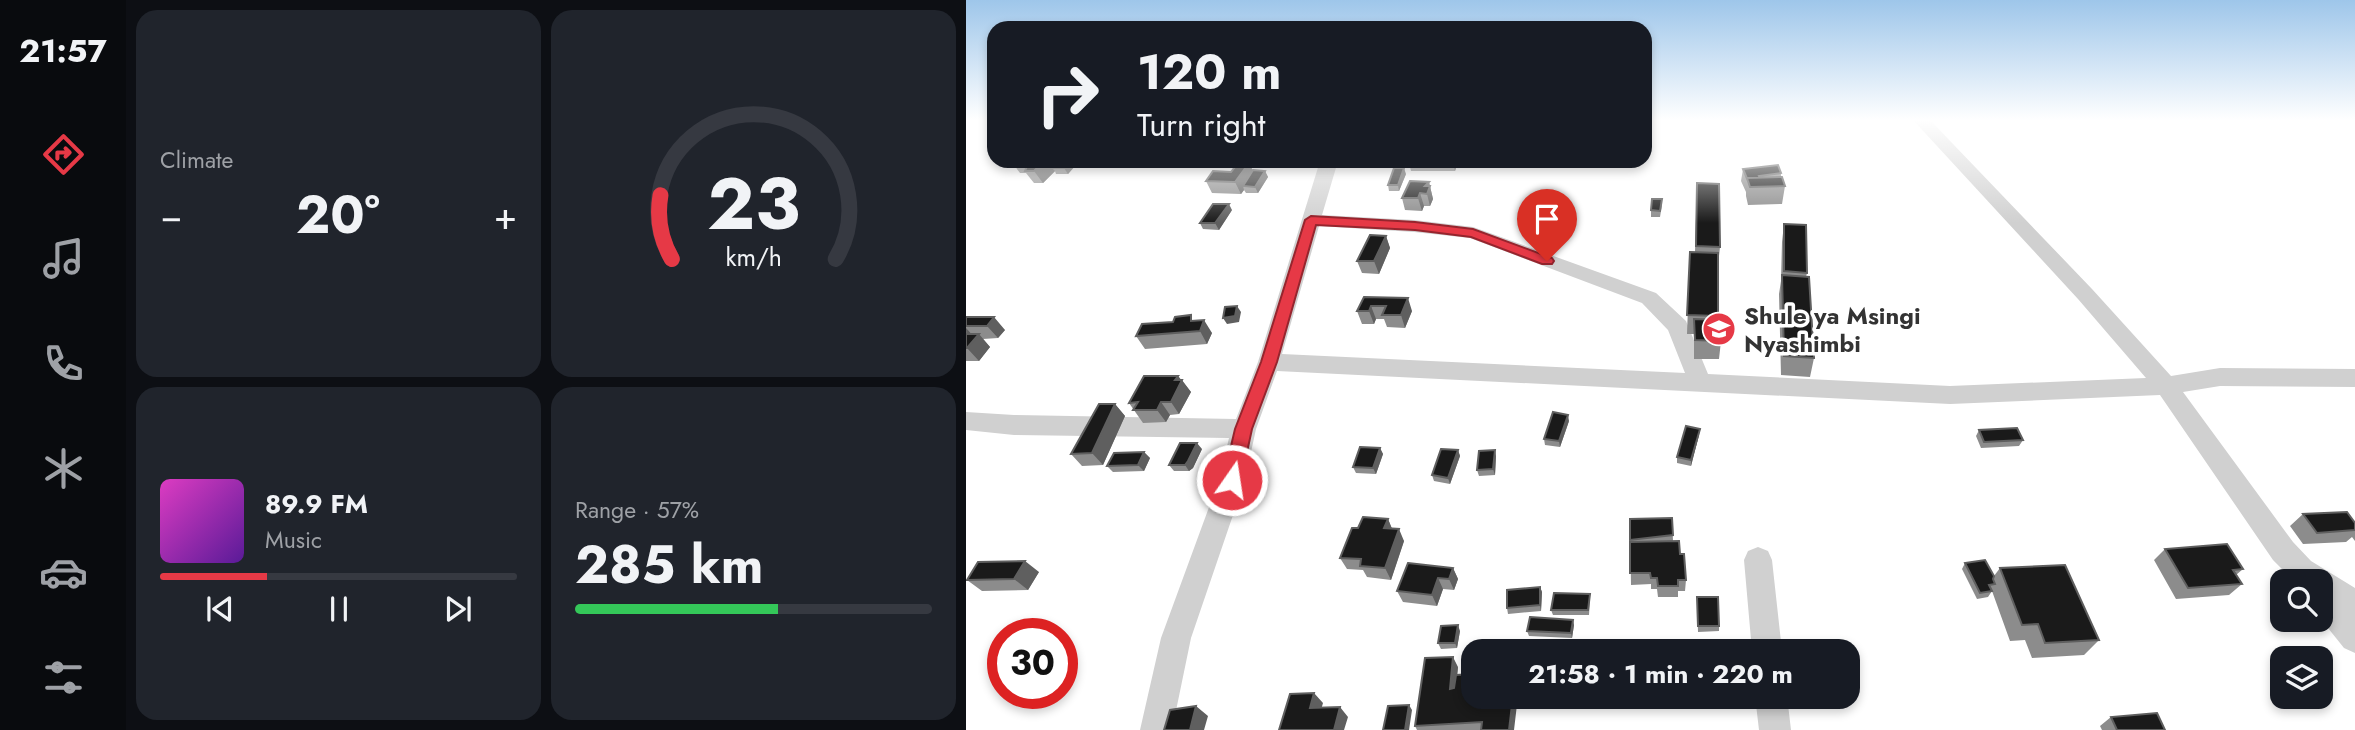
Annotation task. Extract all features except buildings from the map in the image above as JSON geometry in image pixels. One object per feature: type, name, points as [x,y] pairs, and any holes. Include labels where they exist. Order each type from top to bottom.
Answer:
[{"type":"street","points":[[1954,155],[2085,294],[2166,386],[2283,551],[2303,569]]},
{"type":"street","points":[[1156,730],[1176,638],[1232,480],[1244,429],[1269,362],[1327,168]]},
{"type":"street","points":[[1311,220],[1415,226],[1473,233],[1649,298],[1678,326],[1700,382]]},
{"type":"street","points":[[1269,362],[1500,376],[1700,382],[1951,395],[2166,386],[2220,377],[2355,378]]},
{"type":"street","points":[[966,421],[1014,425],[1244,429]]},
{"type":"street","points":[[1758,560],[1766,639]]},
{"type":"street","points":[[2333,590],[2355,604]]},
{"type":"street","points":[[2333,610],[2355,638]]},
{"type":"street","points":[[1773,709],[1775,730]]},
{"type":"place","name":"Shule ya Msingi Nyashimbi","points":[[1719,329]]},
{"type":"route","points":[[1232,480],[1244,429],[1269,362],[1311,220],[1446,228],[1473,233],[1547,261]]}]
